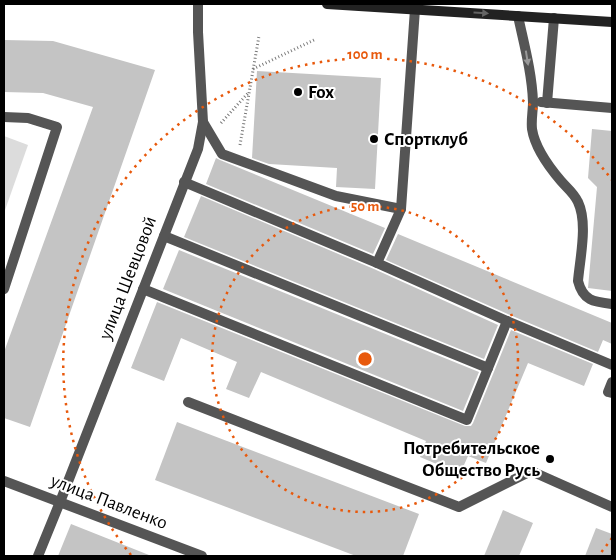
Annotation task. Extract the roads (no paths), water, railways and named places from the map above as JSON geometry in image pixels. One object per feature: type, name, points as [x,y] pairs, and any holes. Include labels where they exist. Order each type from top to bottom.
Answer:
[{"type":"street","name":"улица Шевцовой","points":[[38,556],[198,149],[203,122],[198,4]]},
{"type":"street","points":[[327,4],[415,6],[518,16],[612,22]]},
{"type":"street","points":[[377,263],[401,209],[415,6]]},
{"type":"street","points":[[518,16],[527,54],[533,102],[532,128],[538,146],[549,165],[561,181],[573,192],[582,212],[584,225],[578,281],[580,289],[592,301],[612,304]]},
{"type":"street","points":[[547,103],[554,18]]},
{"type":"street","points":[[533,102],[612,108]]},
{"type":"street","points":[[4,117],[28,118],[57,127],[4,289]]},
{"type":"street","points":[[203,122],[222,154],[336,196],[401,209]]},
{"type":"street","points":[[184,182],[612,365]]},
{"type":"street","points":[[164,236],[488,368]]},
{"type":"street","points":[[143,289],[468,420],[508,320]]},
{"type":"street","points":[[612,382],[608,392],[612,393]]},
{"type":"street","points":[[188,402],[459,507],[531,471],[612,506]]},
{"type":"street","name":"улица Павленко","points":[[4,481],[202,556]]},
{"type":"place","name":"Fox","points":[[298,92]]},
{"type":"place","name":"Спортклуб","points":[[374,139]]},
{"type":"place","name":"Потребительское Общество Русь","points":[[550,459]]}]
